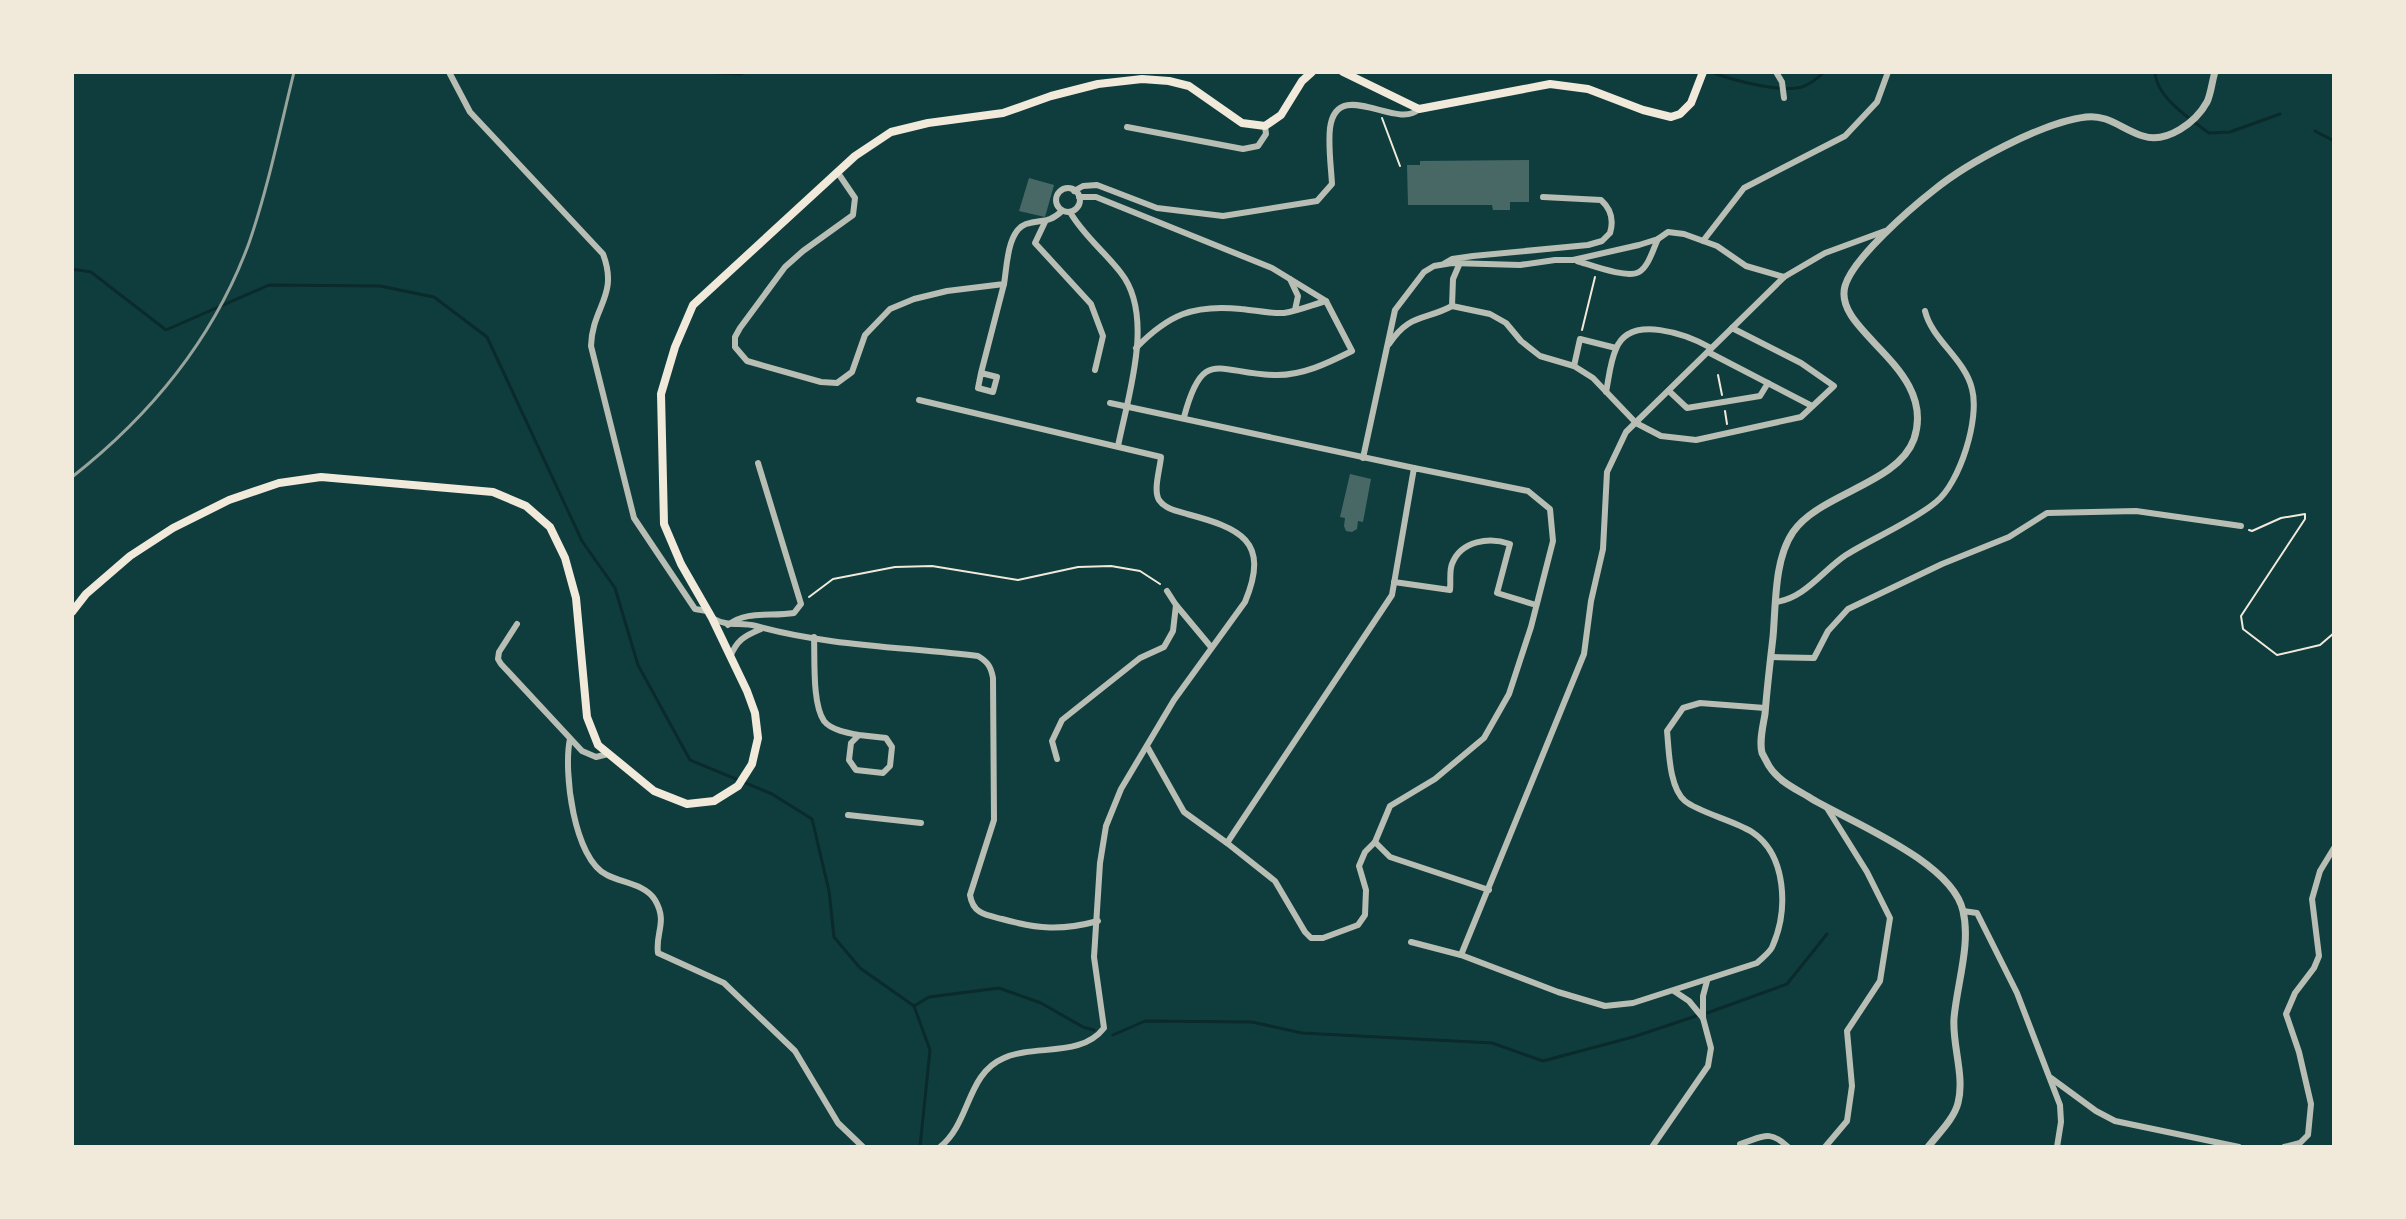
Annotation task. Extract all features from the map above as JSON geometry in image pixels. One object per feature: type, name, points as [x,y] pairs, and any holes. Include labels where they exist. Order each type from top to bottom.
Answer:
[{"type":"main road","points":[[72,612],[86,594],[130,556],[173,528],[229,500],[279,483],[321,477],[493,492],[526,506],[550,527],[565,558],[576,598],[587,717],[598,745],[654,791],[687,804],[714,801],[738,786],[752,764],[758,738],[755,713],[710,614],[675,551],[664,524],[660,413],[665,378],[693,305],[855,156],[891,132],[928,123],[1003,113],[1051,96],[1098,84],[1127,81],[1169,81],[1189,86],[1242,123],[1265,126],[1281,115],[1302,81],[1312,72]]},
{"type":"main road","points":[[1343,72],[1419,109],[1550,84],[1588,89],[1671,117],[1680,114],[1691,103],[1703,72]]},
{"type":"street","points":[[449,72],[470,112],[603,254],[609,269],[610,284],[591,331],[591,346],[625,492],[634,518],[695,609],[728,625],[756,626],[814,637],[978,656],[991,667],[994,820],[970,895],[971,905],[978,913],[1037,929],[1074,928],[1098,921]]},
{"type":"street","points":[[1297,72],[1302,81]]},
{"type":"street","points":[[1776,72],[1782,82],[1784,98]]},
{"type":"street","points":[[1703,241],[1744,188],[1845,136],[1877,102],[1888,72]]},
{"type":"street","points":[[1928,1147],[1946,1125],[1958,1102],[1953,1031],[1965,937],[1963,911],[1955,891],[1944,877],[1911,854],[1780,780],[1768,766],[1762,752],[1783,554],[1793,533],[1804,520],[1891,467],[1905,455],[1913,440],[1918,419],[1915,394],[1847,310],[1845,286],[1855,269],[1888,230],[1959,170],[2081,117],[2103,117],[2146,137],[2158,138],[2182,128],[2207,102],[2215,72]]},
{"type":"street","points":[[981,373],[1013,237],[1025,224],[1045,222],[1077,208],[1077,194],[1083,186],[1097,185],[1157,208],[1223,216],[1317,201],[1332,184],[1330,128],[1333,116],[1341,107],[1353,104],[1403,115],[1419,109]]},
{"type":"street","points":[[1127,127],[1243,149],[1258,146],[1266,134],[1265,126]]},
{"type":"street","points":[[838,173],[855,198],[853,215],[785,267],[740,328],[735,337],[735,347],[747,361],[821,382],[837,383],[852,372],[865,335],[890,309],[947,291],[1004,284]]},
{"type":"street","points":[[1118,446],[1140,330],[1134,292],[1122,273],[1056,201],[1064,189],[1096,197],[1272,268],[1326,301],[1352,351],[1319,367],[1276,375],[1217,367],[1202,375],[1192,388],[1184,417]]},
{"type":"street","points":[[1363,458],[1395,310],[1424,272],[1452,259],[1588,245],[1602,241],[1610,233],[1612,220],[1608,206],[1601,200],[1543,197]]},
{"type":"street","points":[[1045,222],[1035,243],[1091,304],[1103,336],[1095,370]]},
{"type":"street","points":[[1461,955],[1584,654],[1591,601],[1603,549],[1607,472],[1626,432],[1784,277],[1825,253],[1888,230]]},
{"type":"street","points":[[1442,265],[1520,265],[1573,260],[1600,256],[1658,239],[1668,232],[1684,234],[1717,246],[1746,266],[1784,277]]},
{"type":"street","points":[[1573,260],[1626,275],[1639,272],[1647,263],[1658,239]]},
{"type":"street","points":[[1452,306],[1453,279],[1459,265]]},
{"type":"street","points":[[1290,279],[1298,296],[1295,310]]},
{"type":"street","points":[[1136,348],[1157,326],[1204,308],[1227,307],[1283,313],[1326,301]]},
{"type":"street","points":[[1386,349],[1398,331],[1416,318],[1452,306],[1490,314],[1506,323],[1521,341],[1540,356],[1574,366],[1593,378],[1636,423],[1661,436],[1696,440],[1801,417],[1834,386],[1801,363],[1732,328]]},
{"type":"street","points":[[1776,602],[1792,600],[1844,557],[1937,502],[1951,483],[1973,430],[1972,389],[1960,365],[1927,322],[1925,311]]},
{"type":"street","points":[[1606,392],[1616,348],[1622,339],[1633,333],[1653,330],[1684,335],[1812,406]]},
{"type":"street","points":[[1574,366],[1580,339],[1616,348]]},
{"type":"street","points":[[1669,391],[1687,408],[1760,396],[1768,383]]},
{"type":"street","points":[[919,400],[1161,457],[1156,493],[1160,503],[1234,529],[1246,539],[1253,553],[1253,584],[1245,602],[1174,700],[1121,789],[1106,826],[1100,863],[1094,957],[1104,1028],[1096,1039],[1081,1045],[1006,1057],[984,1070],[962,1120],[940,1147]]},
{"type":"street","points":[[1110,403],[1528,491],[1550,509],[1553,541],[1509,694],[1484,738],[1435,779],[1390,806],[1375,842],[1365,852],[1359,866],[1366,890],[1365,915],[1358,925],[1323,938],[1311,938],[1275,881],[1184,812],[1148,748]]},
{"type":"street","points":[[728,625],[744,615],[794,613],[801,604],[758,463]]},
{"type":"street","points":[[1227,843],[1392,595],[1414,468]]},
{"type":"street","points":[[1771,657],[1814,658],[1828,631],[1848,609],[1942,564],[2009,537],[2047,513],[2136,511],[2241,526]]},
{"type":"street","points":[[1394,582],[1450,590],[1452,563],[1465,548],[1480,540],[1499,540],[1510,544],[1497,593],[1536,605]]},
{"type":"street","points":[[1167,591],[1211,647]]},
{"type":"street","points":[[1057,759],[1052,741],[1062,720],[1140,658],[1164,647],[1173,631],[1176,605]]},
{"type":"street","points":[[517,624],[499,652],[498,659],[582,751],[596,757],[608,754]]},
{"type":"street","points":[[730,657],[736,642],[761,629]]},
{"type":"street","points":[[814,637],[818,707],[825,723],[844,732],[886,738],[892,747],[890,766],[883,773],[856,770],[849,760],[851,743],[859,735]]},
{"type":"street","points":[[1411,942],[1461,955],[1558,992],[1605,1006],[1633,1003],[1757,963],[1773,948],[1779,921],[1780,875],[1772,852],[1754,833],[1684,801],[1672,777],[1667,731],[1683,708],[1700,703],[1765,708]]},
{"type":"street","points":[[570,739],[567,750],[574,827],[597,869],[654,897],[662,929],[658,953],[724,983],[795,1051],[838,1123],[863,1147]]},
{"type":"street","points":[[1825,1147],[1847,1121],[1852,1086],[1847,1031],[1880,981],[1890,918],[1867,872],[1827,808]]},
{"type":"street","points":[[848,815],[921,823]]},
{"type":"street","points":[[1375,842],[1390,857],[1489,890]]},
{"type":"street","points":[[2284,1147],[2300,1143],[2308,1135],[2311,1104],[2286,1014],[2295,993],[2319,956],[2312,899],[2320,871],[2334,848]]},
{"type":"street","points":[[1963,911],[1977,913],[2017,993],[2060,1105],[2057,1147]]},
{"type":"street","points":[[1652,1147],[1708,1066],[1711,1048],[1703,1018],[1707,981]]},
{"type":"street","points":[[1674,991],[1689,1001],[1703,1018]]},
{"type":"street","points":[[2049,1076],[2096,1111],[2115,1121],[2239,1147]]},
{"type":"street","points":[[1740,1144],[1770,1135],[1777,1136],[1788,1147]]},
{"type":"path","points":[[1580,339],[1598,266]]},
{"type":"path","points":[[1718,375],[1723,400]]},
{"type":"path","points":[[1724,407],[1728,429]]},
{"type":"path","points":[[2241,526],[2252,531],[2281,518],[2305,514],[2305,519],[2241,616],[2243,629],[2277,655],[2320,645],[2334,633]]},
{"type":"path","points":[[801,604],[833,579],[895,567],[932,566],[1018,580],[1078,567],[1111,566],[1140,571],[1167,591]]},
{"type":"building","points":[[1529,160],[1529,202],[1510,202],[1510,210],[1493,210],[1492,205],[1408,205],[1407,165],[1420,165],[1420,161]]},
{"type":"building","points":[[1029,178],[1054,185],[1045,217],[1019,211]]},
{"type":"building","points":[[1350,474],[1371,479],[1363,522],[1358,521],[1357,529],[1352,532],[1346,531],[1345,518],[1340,517]]},
{"type":"waterway","points":[[701,72],[747,72]]},
{"type":"waterway","points":[[1711,72],[1756,85],[1781,88],[1802,87],[1824,72]]},
{"type":"waterway","points":[[2155,72],[2161,90],[2168,99],[2209,133],[2230,132],[2280,114]]},
{"type":"waterway","points":[[2315,131],[2334,141]]},
{"type":"waterway","points":[[72,269],[91,272],[166,330],[269,285],[380,286],[434,297],[487,337],[582,541],[615,588],[638,665],[690,760],[772,794],[812,819],[829,891],[834,937],[860,968],[914,1006],[930,1050],[920,1147]]},
{"type":"waterway","points":[[1707,1013],[1787,984],[1827,934]]},
{"type":"waterway","points":[[914,1006],[929,997],[999,988],[1041,1003],[1094,1030]]},
{"type":"waterway","points":[[1113,1035],[1145,1021],[1252,1022],[1302,1033],[1492,1043],[1543,1061],[1696,1016]]},
{"type":"railway","points":[[72,477],[128,428],[153,401],[177,372],[218,311],[235,278],[256,222],[294,72]]}]
